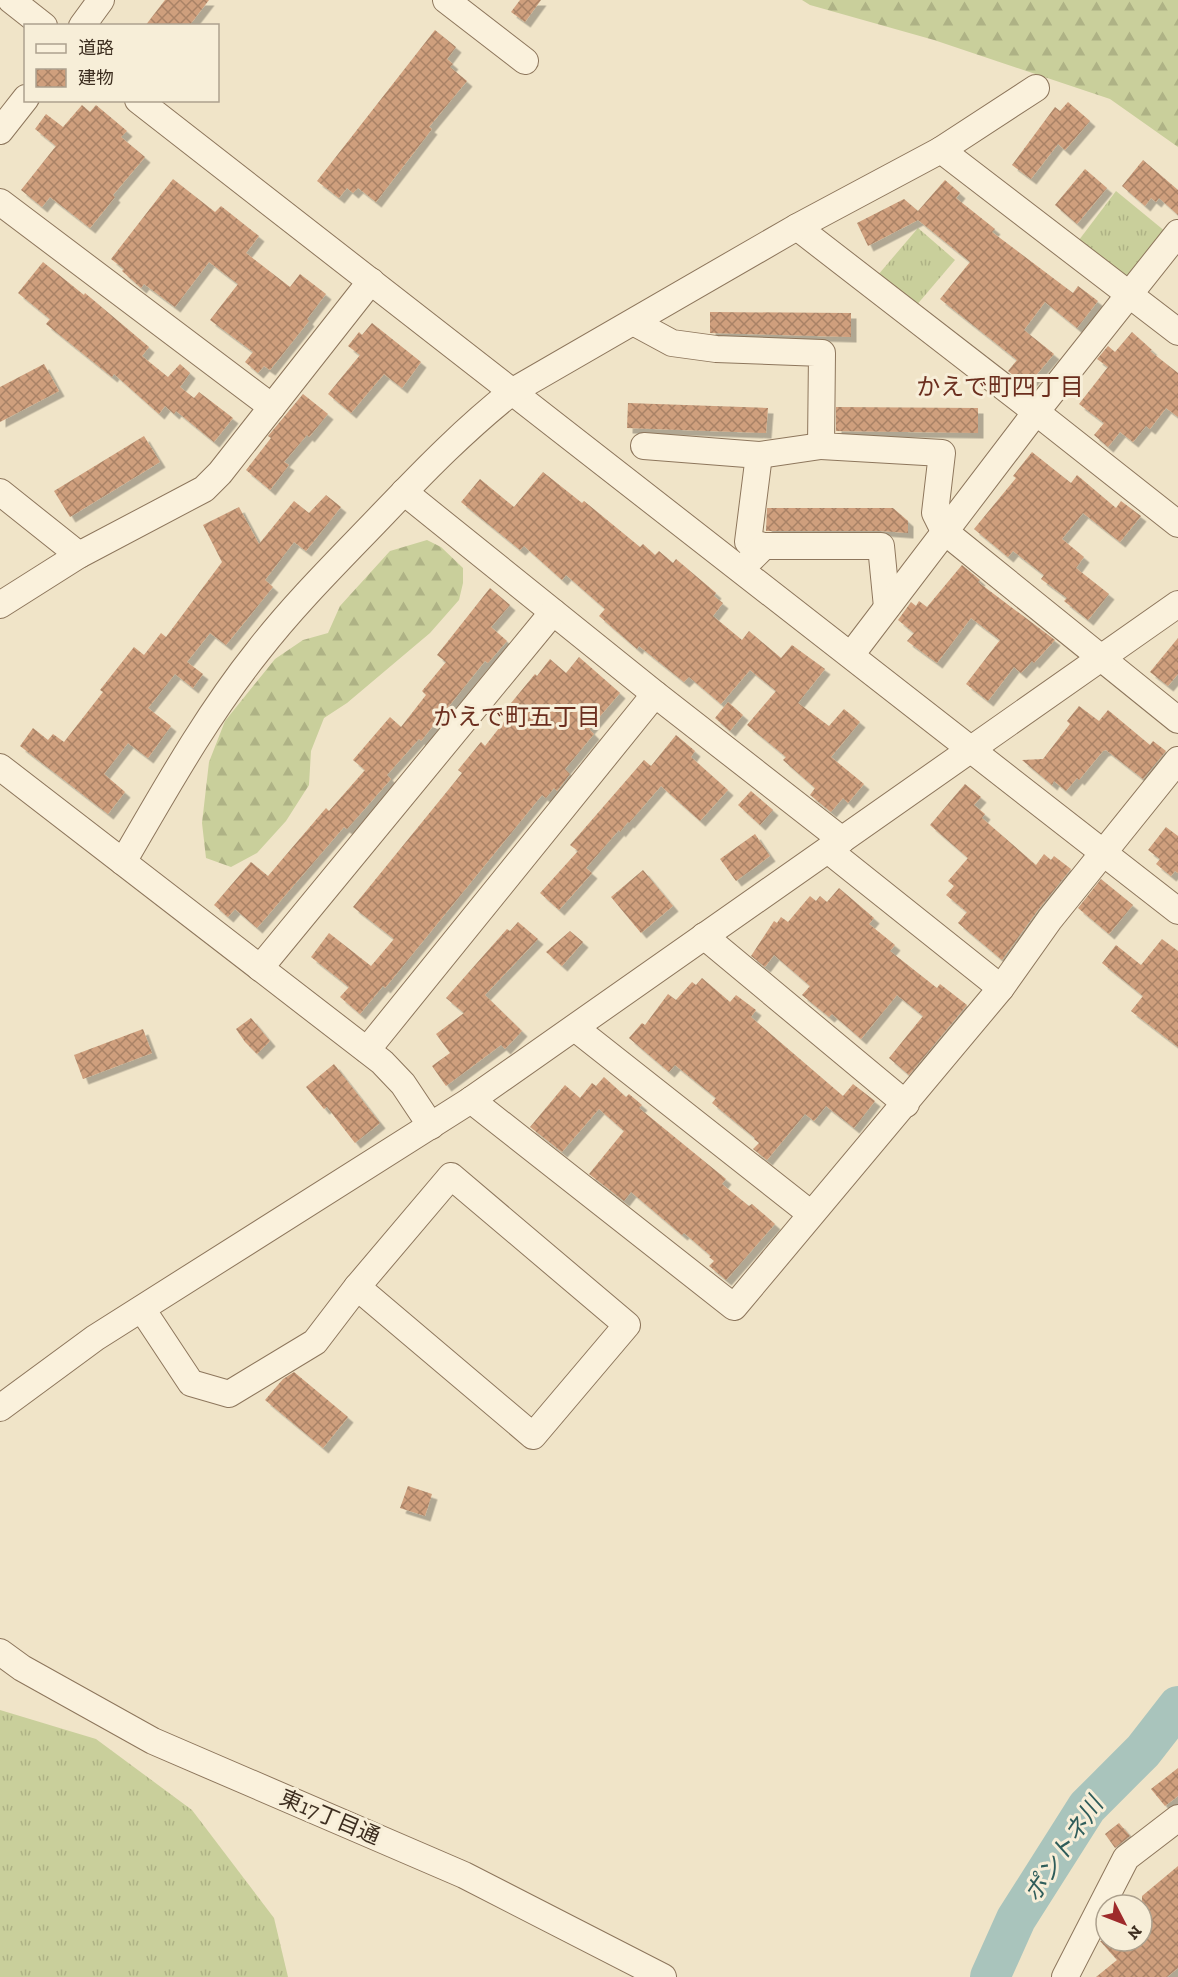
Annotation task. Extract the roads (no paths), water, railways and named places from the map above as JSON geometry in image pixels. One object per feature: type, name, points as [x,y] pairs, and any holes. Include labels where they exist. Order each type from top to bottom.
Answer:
[{"type":"street","points":[[11,0],[41,24]]},
{"type":"street","points":[[83,24],[101,0]]},
{"type":"street","points":[[446,0],[525,61]]},
{"type":"street","points":[[123,862],[216,708],[257,652],[295,606],[476,420],[513,391],[797,227],[941,150],[1036,88]]},
{"type":"street","points":[[0,131],[24,101]]},
{"type":"street","points":[[141,102],[1178,911]]},
{"type":"street","points":[[941,150],[1178,332]]},
{"type":"street","points":[[0,202],[272,407]]},
{"type":"street","points":[[797,227],[1178,524]]},
{"type":"street","points":[[851,655],[1036,412],[1178,233]]},
{"type":"street","points":[[0,605],[79,555],[204,489],[220,473],[371,281]]},
{"type":"street","points":[[635,322],[672,343],[717,349],[822,353],[820,446]]},
{"type":"street","points":[[644,446],[759,455],[820,446],[942,453],[936,513],[944,531],[1178,720]]},
{"type":"street","points":[[759,455],[748,542],[764,546],[881,546],[887,607]]},
{"type":"street","points":[[0,492],[79,555]]},
{"type":"street","points":[[404,492],[655,694],[1001,988]]},
{"type":"street","points":[[741,569],[764,546]]},
{"type":"street","points":[[0,1408],[95,1338],[471,1100],[1178,604]]},
{"type":"street","points":[[260,968],[553,612]]},
{"type":"street","points":[[367,1050],[655,694]]},
{"type":"street","points":[[471,1100],[734,1307],[1001,988],[1050,918],[1178,760]]},
{"type":"street","points":[[0,766],[382,1062],[403,1084],[431,1126]]},
{"type":"street","points":[[704,936],[906,1104]]},
{"type":"street","points":[[575,1028],[811,1214]]},
{"type":"street","points":[[142,1309],[191,1383],[229,1394],[315,1342],[357,1287],[451,1176],[627,1325],[532,1436],[357,1287]]},
{"type":"street","name":"東17丁目通","points":[[0,1652],[22,1668],[153,1741],[464,1875],[663,1977]]},
{"type":"street","points":[[1065,1977],[1126,1858],[1178,1818]]},
{"type":"waterway","name":"ポントネ川","points":[[990,1977],[1016,1919],[1087,1807],[1143,1751],[1178,1706]]},
{"type":"district","name":"かえで町四丁目","points":[[1000,386]]},
{"type":"district","name":"かえで町五丁目","points":[[517,716]]}]
